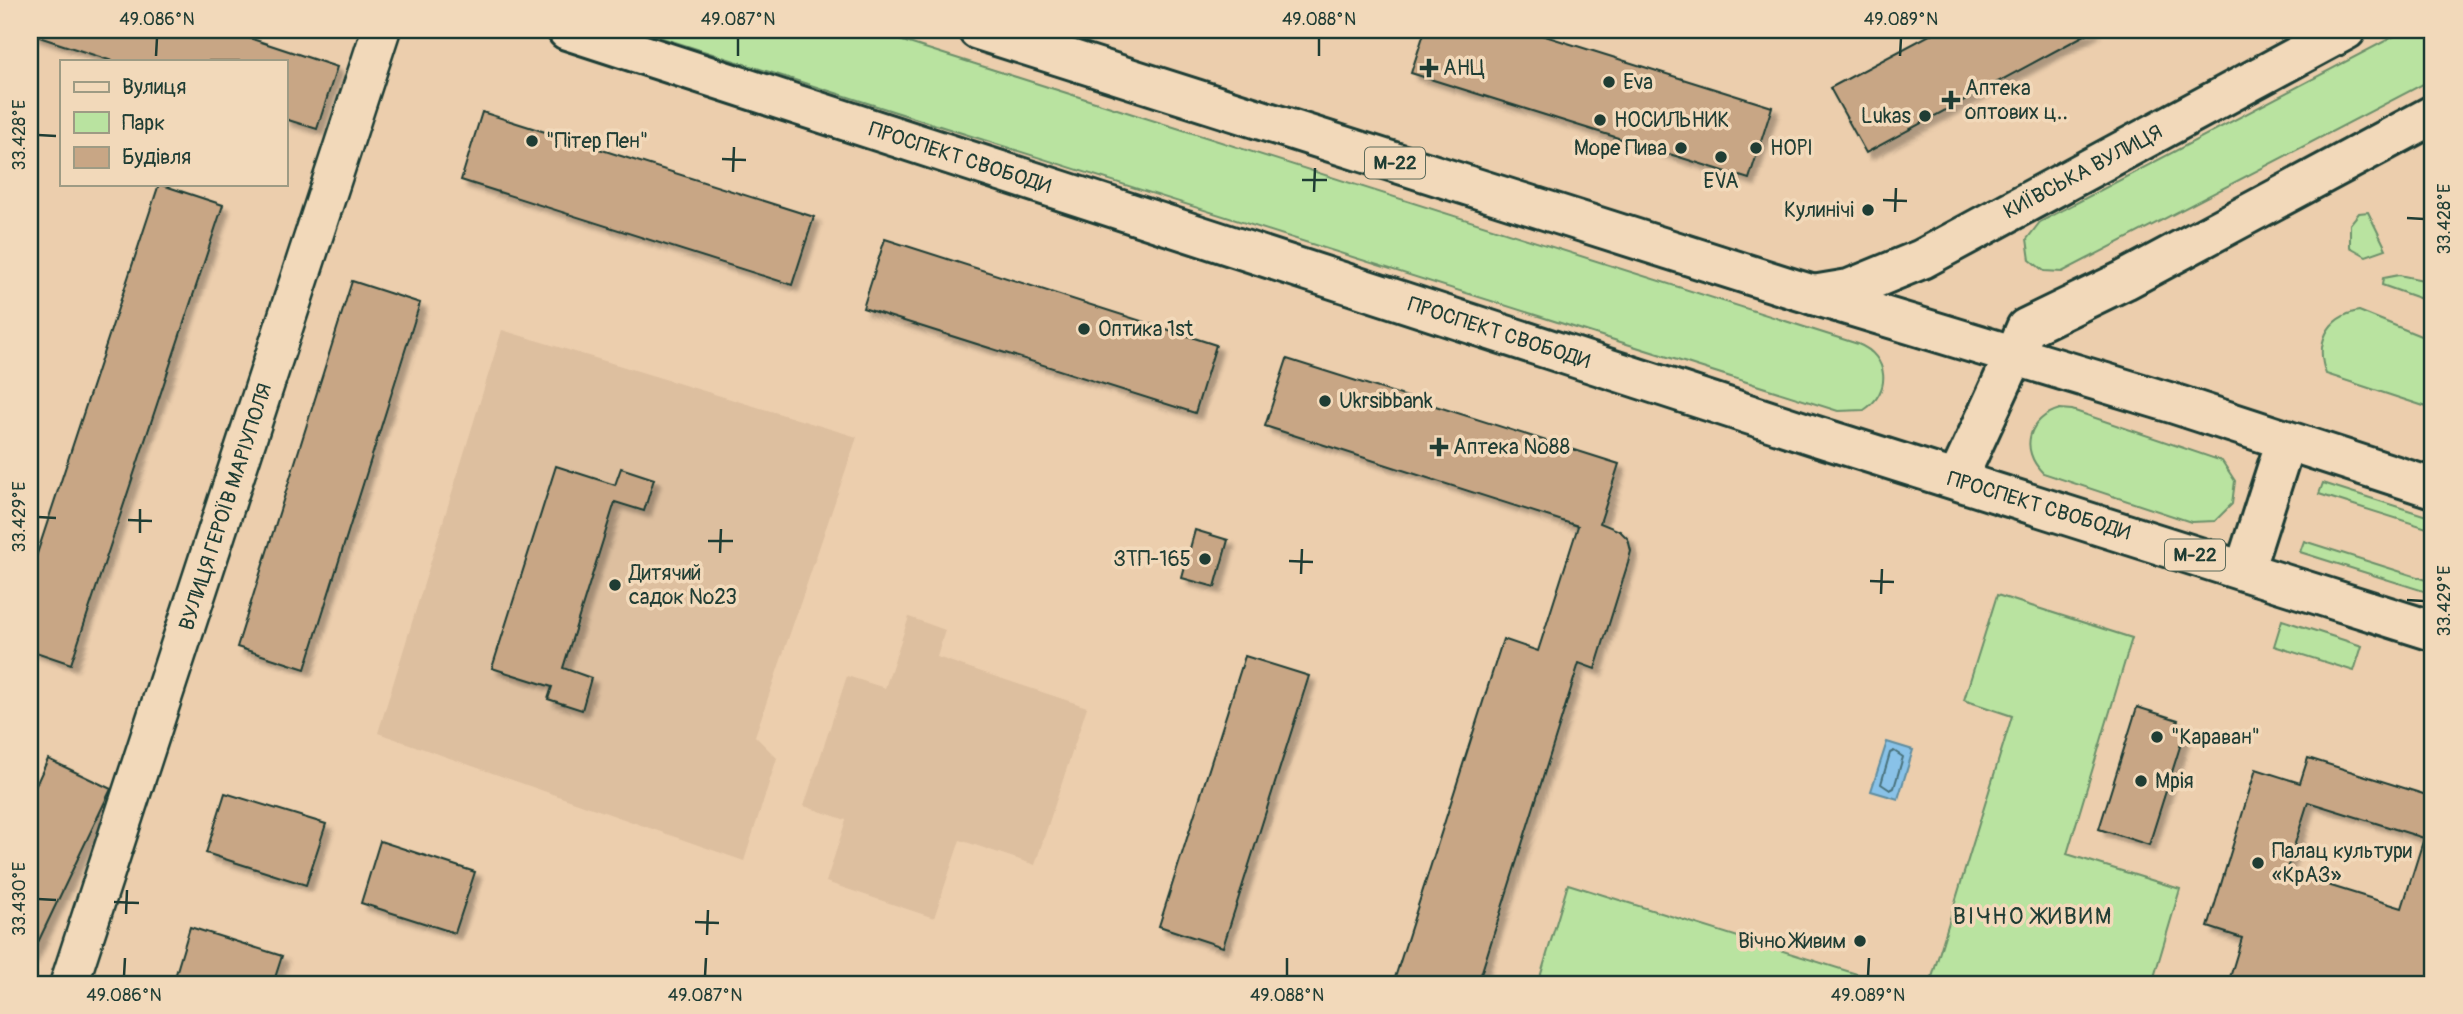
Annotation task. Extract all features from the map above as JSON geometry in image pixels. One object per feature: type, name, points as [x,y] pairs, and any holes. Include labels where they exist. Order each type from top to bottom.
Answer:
[{"type":"main road","name":"ПРОСПЕКТ СВОБОДИ","points":[[567,30],[2433,631]]},
{"type":"main road","name":"М-22","points":[[978,30],[2433,488]]},
{"type":"main road","name":"КИЇВСЬКА ВУЛИЦЯ","points":[[1813,295],[1849,289],[1922,259],[2346,30]]},
{"type":"main road","points":[[1958,480],[2026,328],[2125,280],[2433,115]]},
{"type":"main road","points":[[2244,571],[2286,440]]},
{"type":"street","name":"ВУЛИЦЯ ГЕРОЇВ МАРІУПОЛЯ","points":[[69,984],[382,30]]},
{"type":"shaded area","name":"Дитячий садок №23","points":[[502,330],[857,437],[755,736],[777,758],[744,861],[378,733]]},
{"type":"shaded area","points":[[909,617],[945,630],[937,657],[1087,707],[1035,865],[960,840],[934,918],[826,882],[846,820],[804,806],[847,676],[885,688]]},
{"type":"green space","points":[[637,30],[868,30],[1858,344],[1876,357],[1881,365],[1883,384],[1879,394],[1864,410],[1838,411]]},
{"type":"green space","points":[[2406,30],[2433,30],[2433,79],[2062,272],[2044,271],[2030,260],[2027,239],[2040,222]]},
{"type":"green space","points":[[2368,212],[2386,249],[2366,256],[2350,247],[2350,224],[2359,213]]},
{"type":"green space","points":[[2399,275],[2433,282],[2433,303],[2382,285],[2383,278]]},
{"type":"green space","points":[[2359,311],[2433,341],[2433,409],[2326,374],[2322,352],[2326,334],[2338,319]]},
{"type":"green space","points":[[2060,409],[2072,410],[2222,461],[2235,481],[2232,504],[2215,521],[2191,522],[2043,473],[2031,454],[2030,435],[2040,419]]},
{"type":"green space","points":[[2323,483],[2433,518],[2433,530],[2319,494]]},
{"type":"green space","points":[[2304,541],[2433,582],[2433,594],[2300,552]]},
{"type":"green space","points":[[1997,595],[2132,638],[2067,854],[2180,889],[2152,984],[1930,984],[2012,716],[1964,700]]},
{"type":"green space","points":[[2282,620],[2362,646],[2354,671],[2274,646]]},
{"type":"green space","points":[[1568,884],[1889,984],[1538,984]]},
{"type":"water","points":[[1887,742],[1913,750],[1898,799],[1871,791]]},
{"type":"building","points":[[34,30],[225,30],[337,67],[317,129],[287,120],[287,60],[109,60],[33,35]]},
{"type":"building","points":[[1425,30],[1526,30],[1772,107],[1749,179],[1411,73]]},
{"type":"building","points":[[1939,30],[2094,30],[1866,153],[1830,88]]},
{"type":"building","points":[[482,112],[814,217],[792,285],[461,180]]},
{"type":"building","points":[[158,186],[223,205],[71,664],[30,650],[30,575]]},
{"type":"building","points":[[885,239],[1216,345],[1195,413],[863,308]]},
{"type":"building","points":[[352,281],[420,303],[305,669],[237,647]]},
{"type":"building","points":[[1287,359],[1619,464],[1600,523],[1620,531],[1628,539],[1631,551],[1628,563],[1595,669],[1579,663],[1478,984],[1393,984],[1503,639],[1538,651],[1578,526],[1265,426]]},
{"type":"building","points":[[556,466],[615,485],[621,468],[654,479],[644,511],[615,502],[563,668],[591,678],[582,710],[548,699],[552,687],[492,668]]},
{"type":"building","name":"ЗТП-165","points":[[1195,530],[1228,540],[1215,587],[1182,578]]},
{"type":"building","points":[[1245,656],[1309,676],[1223,947],[1159,926]]},
{"type":"building","name":"Мрія","points":[[2137,707],[2178,720],[2174,731],[2184,734],[2149,845],[2099,829]]},
{"type":"building","name":"Палац культури «КрАЗ»","points":[[2308,758],[2433,797],[2433,984],[2228,984],[2242,938],[2208,927],[2256,769],[2300,783]],"holes":[[[2308,802],[2424,838],[2402,908],[2286,872]]]},
{"type":"building","points":[[48,759],[111,789],[30,959],[30,798]]},
{"type":"building","points":[[225,793],[326,824],[306,885],[206,853]]},
{"type":"building","points":[[380,841],[475,872],[455,933],[361,903]]},
{"type":"building","points":[[190,927],[282,956],[273,984],[173,984]]},
{"type":"place","name":"АНЦ","points":[[1429,68]]},
{"type":"place","name":"Eva","points":[[1609,82]]},
{"type":"place","name":"Аптека оптових ц‥","points":[[1951,100]]},
{"type":"place","name":"Lukas","points":[[1925,116]]},
{"type":"place","name":"НОСИЛЬНИК","points":[[1600,120]]},
{"type":"place","name":"\"Пітер Пен\"","points":[[532,141]]},
{"type":"place","name":"Море Пива","points":[[1681,148]]},
{"type":"place","name":"НОРІ","points":[[1756,148]]},
{"type":"place","name":"EVA","points":[[1721,157]]},
{"type":"place","name":"Кулинічі","points":[[1868,210]]},
{"type":"place","name":"Оптика 1st","points":[[1084,329]]},
{"type":"place","name":"Ukrsibbank","points":[[1325,401]]},
{"type":"place","name":"Аптека №88","points":[[1439,447]]},
{"type":"place","name":"ЗТП-165","points":[[1205,559]]},
{"type":"place","name":"Дитячий садок №23","points":[[615,585]]},
{"type":"place","name":"\"Караван\"","points":[[2157,737]]},
{"type":"place","name":"Мрія","points":[[2141,781]]},
{"type":"place","name":"Палац культури «КрАЗ»","points":[[2258,863]]},
{"type":"place","name":"Вічно Живим","points":[[1860,941]]},
{"type":"district","name":"ВІЧНО ЖИВИМ","points":[[2033,916]]}]
